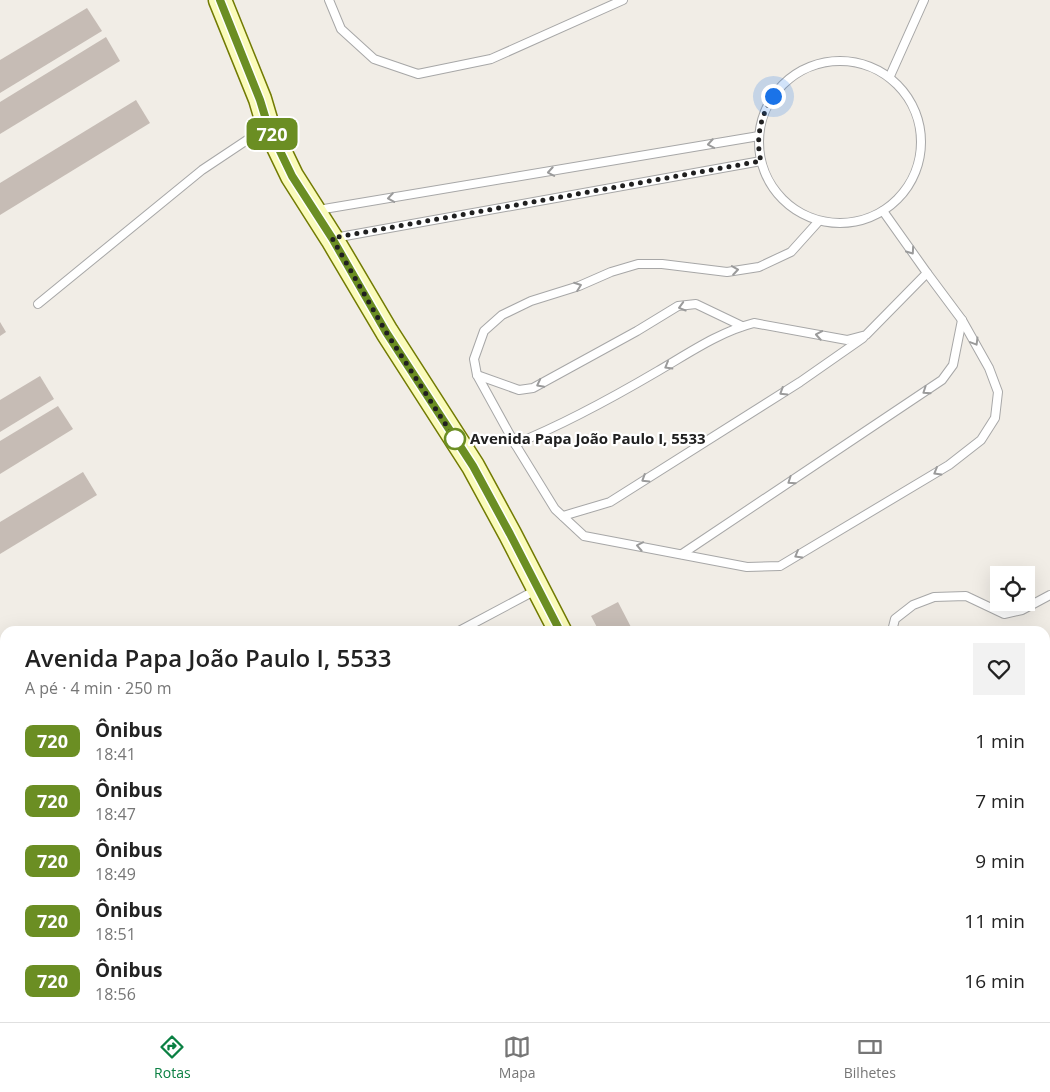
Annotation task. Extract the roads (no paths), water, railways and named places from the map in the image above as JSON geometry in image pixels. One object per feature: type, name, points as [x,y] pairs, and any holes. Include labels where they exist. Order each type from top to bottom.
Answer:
[{"type":"main road","points":[[220,0],[260,100],[268,126],[292,176],[332,238],[386,332],[473,466],[557,626]]},
{"type":"lane","points":[[329,0],[341,29],[374,59],[418,74],[491,59],[623,0]]},
{"type":"lane","points":[[890,76],[924,0]]},
{"type":"lane","points":[[845,60],[868,65],[890,76],[908,96],[916,112],[919,120],[922,147],[916,173],[902,195],[883,211],[857,222],[818,222],[805,216],[783,200],[768,178],[759,153],[759,129],[766,106],[780,86],[799,71],[821,62],[845,60]]},
{"type":"lane","points":[[38,304],[202,170],[268,126]]},
{"type":"lane","points":[[314,211],[759,136]]},
{"type":"lane","points":[[332,238],[761,161]]},
{"type":"lane","points":[[818,222],[791,252],[759,267],[727,272],[662,264],[638,264],[612,272],[579,286],[531,301],[502,315],[484,331],[474,359],[477,374],[515,444],[555,508],[584,536],[747,567],[780,566],[950,465],[981,440],[995,418],[998,392],[989,368],[962,320],[883,211]]},
{"type":"lane","points":[[563,516],[610,502],[800,382],[866,335],[927,273]]},
{"type":"lane","points":[[477,374],[519,390],[533,388],[637,331],[678,306],[696,304],[742,326]]},
{"type":"lane","points":[[682,554],[942,380],[952,365],[962,320]]},
{"type":"lane","points":[[515,444],[594,408],[720,336],[742,326],[754,323],[847,340],[866,335]]},
{"type":"lane","points":[[468,626],[538,589]]},
{"type":"lane","points":[[894,626],[896,619],[913,605],[934,597],[966,596],[1004,614],[1022,610],[1050,595]]},
{"type":"place","name":"Avenida Papa João Paulo I, 5533","points":[[455,439]]}]
